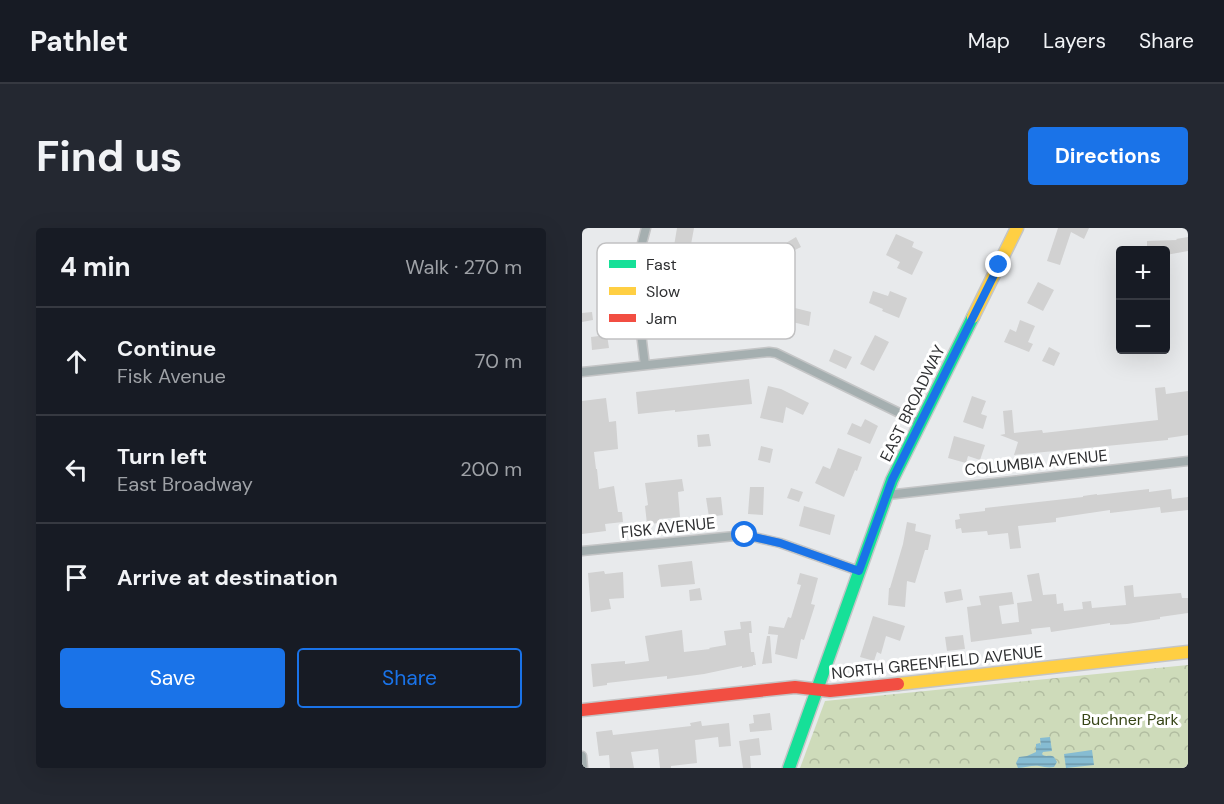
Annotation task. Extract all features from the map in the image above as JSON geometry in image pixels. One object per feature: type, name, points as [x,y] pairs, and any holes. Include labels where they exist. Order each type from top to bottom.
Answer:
[{"type":"street","points":[[643,243],[646,228]]},
{"type":"street","name":"EAST BROADWAY","points":[[789,768],[892,480],[1017,228]]},
{"type":"street","points":[[642,339],[645,365]]},
{"type":"street","points":[[582,372],[776,353],[920,423]]},
{"type":"street","name":"COLUMBIA AVENUE","points":[[887,495],[1188,460]]},
{"type":"street","name":"FISK AVENUE","points":[[582,551],[745,535],[780,543],[859,571]]},
{"type":"street","name":"NORTH GREENFIELD AVENUE","points":[[582,710],[795,687],[844,690],[1188,652]]},
{"type":"street","points":[[582,756],[583,768]]},
{"type":"green space","name":"Buchner Park","points":[[1188,665],[1188,768],[800,768],[825,701]]},
{"type":"water","points":[[1050,737],[1052,751],[1042,754],[1054,757],[1057,762],[1054,767],[1018,768],[1016,763],[1019,757],[1036,752],[1036,744],[1040,743],[1041,747],[1040,738]]},
{"type":"water","points":[[1092,750],[1094,765],[1066,768],[1064,754]]},
{"type":"building","points":[[677,228],[694,228],[691,243],[674,243]]},
{"type":"building","points":[[1058,228],[1089,228],[1084,239],[1071,232],[1060,265],[1047,261]]},
{"type":"building","points":[[896,234],[914,242],[912,247],[923,252],[912,275],[897,268],[900,262],[886,255]]},
{"type":"building","points":[[796,237],[801,247],[795,250],[795,243],[786,243]]},
{"type":"building","points":[[1188,237],[1188,251],[1170,254],[1170,246],[1147,246],[1147,241]]},
{"type":"building","points":[[1038,282],[1054,290],[1043,311],[1027,303]]},
{"type":"building","points":[[873,291],[888,296],[890,291],[907,298],[899,318],[869,303]]},
{"type":"building","points":[[795,308],[811,312],[809,326],[795,323]]},
{"type":"building","points":[[592,312],[593,320],[582,322],[582,313]]},
{"type":"building","points":[[1020,320],[1035,326],[1028,342],[1033,344],[1029,352],[1004,342],[1010,329],[1016,332]]},
{"type":"building","points":[[875,335],[889,342],[874,371],[860,364]]},
{"type":"building","points":[[591,337],[608,339],[609,348],[592,350]]},
{"type":"building","points":[[1049,347],[1060,353],[1054,366],[1042,361]]},
{"type":"building","points":[[834,349],[852,357],[846,369],[829,361]]},
{"type":"building","points":[[749,379],[752,404],[638,414],[636,392]]},
{"type":"building","points":[[768,386],[781,389],[809,403],[803,415],[786,407],[783,423],[760,418]]},
{"type":"building","points":[[1165,387],[1166,394],[1188,391],[1188,435],[1168,438],[1168,440],[1014,455],[1018,442],[1000,435],[1005,434],[1003,411],[1012,410],[1014,433],[1042,430],[1043,433],[1158,420],[1155,388]]},
{"type":"building","points":[[972,396],[986,401],[981,414],[987,416],[983,429],[963,422]]},
{"type":"building","points":[[606,398],[609,422],[616,421],[618,449],[594,452],[596,469],[599,489],[614,486],[618,512],[622,512],[623,522],[605,524],[606,531],[582,534],[582,401]]},
{"type":"building","points":[[865,419],[878,426],[870,444],[847,434],[852,423],[861,427]]},
{"type":"building","points":[[709,434],[711,446],[698,447],[697,435]]},
{"type":"building","points":[[954,436],[985,445],[980,460],[968,456],[966,463],[948,458]]},
{"type":"building","points":[[761,446],[773,449],[770,463],[758,460]]},
{"type":"building","points":[[838,448],[862,457],[844,497],[815,483],[823,466],[830,469]]},
{"type":"building","points":[[682,479],[684,491],[678,492],[680,517],[659,519],[660,523],[647,524],[645,506],[648,505],[645,483]]},
{"type":"building","points":[[750,487],[764,487],[763,515],[748,514]]},
{"type":"building","points":[[791,488],[803,492],[799,502],[787,498]]},
{"type":"building","points":[[1149,489],[1149,492],[1171,489],[1172,499],[1188,497],[1188,510],[1161,513],[1160,507],[1110,513],[1110,510],[1056,518],[1056,522],[1018,526],[1021,548],[1010,549],[1008,533],[988,535],[987,531],[962,533],[961,528],[956,529],[955,520],[960,519],[959,514],[985,511],[985,508]]},
{"type":"building","points":[[721,497],[723,515],[709,517],[706,498]]},
{"type":"building","points":[[804,506],[835,515],[830,535],[799,526]]},
{"type":"building","points":[[907,522],[916,524],[915,531],[931,535],[928,550],[925,550],[915,583],[907,581],[905,607],[888,605],[889,588],[903,544]]},
{"type":"building","points":[[692,561],[695,584],[661,587],[658,565]]},
{"type":"building","points":[[604,571],[605,574],[623,572],[624,598],[609,599],[611,609],[591,612],[588,573]]},
{"type":"building","points":[[800,573],[818,578],[811,604],[815,605],[804,640],[801,639],[797,659],[775,654],[778,635],[768,634],[769,626],[784,628],[788,617],[791,618],[801,585],[797,584]]},
{"type":"building","points":[[1039,573],[1043,595],[1056,594],[1057,604],[1063,603],[1064,611],[1083,609],[1082,602],[1091,601],[1092,608],[1126,605],[1124,586],[1133,585],[1134,597],[1181,593],[1182,598],[1188,598],[1188,613],[1127,624],[1110,625],[1110,623],[1051,632],[1050,627],[1031,629],[1032,634],[971,642],[967,607],[981,605],[979,596],[1012,592],[1014,604],[999,606],[1002,624],[1019,622],[1017,603],[1032,601],[1027,575]]},
{"type":"building","points":[[700,588],[702,600],[690,601],[689,590]]},
{"type":"building","points":[[961,589],[963,600],[946,603],[944,592]]},
{"type":"building","points":[[873,616],[905,626],[900,641],[886,636],[881,654],[877,652],[874,661],[860,657]]},
{"type":"building","points":[[751,621],[752,633],[749,633],[751,652],[754,652],[756,665],[667,679],[667,676],[607,683],[607,685],[593,687],[591,664],[649,661],[645,636],[682,630],[684,652],[710,649],[726,645],[724,631],[741,629],[740,622]]},
{"type":"building","points":[[963,635],[965,649],[947,651],[945,637]]},
{"type":"building","points":[[767,636],[770,636],[772,663],[762,664]]},
{"type":"building","points":[[770,713],[772,730],[750,732],[749,724],[754,723],[753,715]]},
{"type":"building","points":[[701,721],[702,726],[729,723],[731,746],[719,747],[718,737],[695,740],[697,763],[671,766],[671,768],[660,768],[658,749],[631,752],[634,768],[610,768],[609,755],[599,756],[596,732],[612,730],[613,735],[691,726],[690,723]]},
{"type":"building","points":[[759,738],[761,755],[750,756],[751,768],[743,768],[739,741]]},
{"type":"traffic: fast","points":[[789,768],[892,480],[973,317]]},
{"type":"traffic: slow","points":[[973,317],[1017,228]]},
{"type":"traffic: slow","points":[[898,684],[1188,652]]},
{"type":"traffic: jam","points":[[582,710],[795,687],[830,691],[898,684]]},
{"type":"route","points":[[745,535],[780,543],[859,571],[892,480],[999,265]]}]
